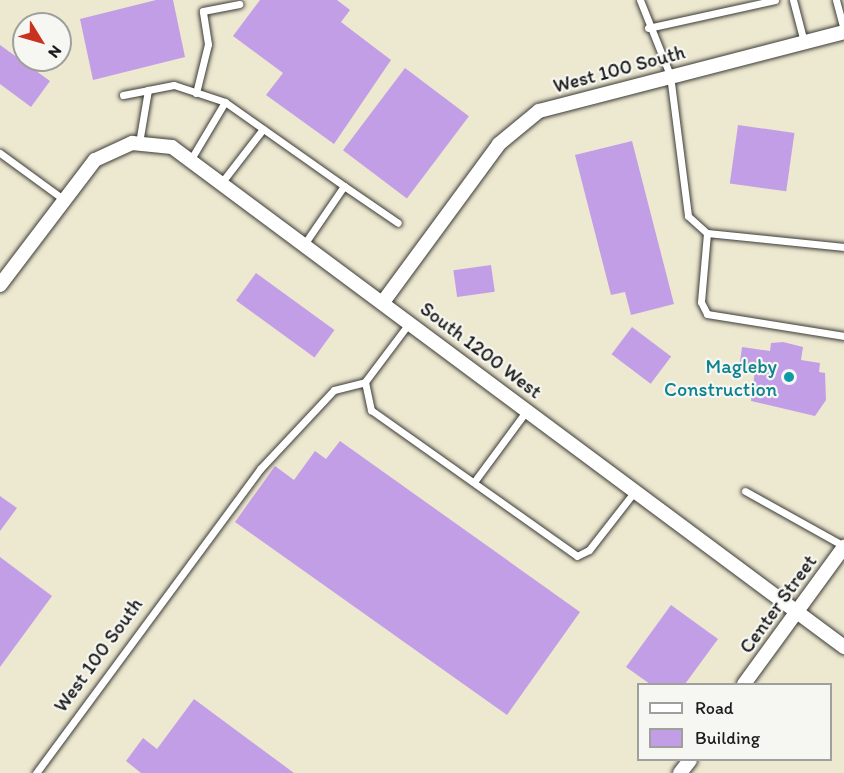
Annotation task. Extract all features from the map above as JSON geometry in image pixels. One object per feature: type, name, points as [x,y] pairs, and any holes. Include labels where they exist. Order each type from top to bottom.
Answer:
[{"type":"street","name":"West 100 South","points":[[383,302],[516,127],[558,103],[844,31]]},
{"type":"street","name":"South 1200 West","points":[[135,143],[172,147],[191,159],[844,647]]},
{"type":"street","points":[[0,285],[63,199],[95,160],[135,143]]},
{"type":"street","name":"Center Street","points":[[745,683],[844,546]]},
{"type":"lane","points":[[640,0],[648,28],[670,75],[688,216],[707,233],[844,247]]},
{"type":"lane","points":[[648,28],[775,0]]},
{"type":"lane","points":[[793,0],[804,42]]},
{"type":"lane","points":[[836,0],[844,31]]},
{"type":"lane","points":[[196,93],[208,44],[203,11],[239,4]]},
{"type":"lane","points":[[123,95],[174,85],[225,102],[398,223]]},
{"type":"lane","points":[[135,143],[148,90]]},
{"type":"lane","points":[[191,159],[225,102]]},
{"type":"lane","points":[[222,182],[263,129]]},
{"type":"lane","points":[[0,153],[63,199]]},
{"type":"lane","points":[[304,243],[344,186]]},
{"type":"lane","points":[[707,233],[701,302],[707,314],[844,336]]},
{"type":"lane","points":[[410,322],[365,382],[371,410],[577,556],[589,550],[635,490]]},
{"type":"lane","name":"West 100 South","points":[[36,773],[260,469],[334,390],[365,382]]},
{"type":"lane","points":[[474,482],[527,410]]},
{"type":"lane","points":[[745,491],[844,546]]},
{"type":"building","points":[[156,0],[173,0],[185,57],[93,80],[80,19]]},
{"type":"building","points":[[260,0],[337,0],[350,10],[341,22],[391,60],[334,144],[266,95],[283,73],[233,36]]},
{"type":"building","points":[[0,45],[12,54],[12,72],[38,72],[50,81],[31,107],[0,84]]},
{"type":"building","points":[[405,68],[469,116],[407,198],[343,150]]},
{"type":"building","points":[[738,125],[794,133],[786,191],[730,183]]},
{"type":"building","points":[[632,141],[674,304],[631,315],[625,292],[611,295],[575,155]]},
{"type":"building","points":[[491,265],[495,292],[457,297],[453,270]]},
{"type":"building","points":[[256,273],[334,330],[314,358],[236,301]]},
{"type":"building","points":[[632,327],[671,356],[651,384],[612,354]]},
{"type":"building","name":"Magleby Construction","points":[[783,342],[803,347],[801,360],[820,363],[819,372],[825,373],[826,400],[815,416],[751,401],[755,371],[739,369],[742,347],[770,351],[771,343]]},
{"type":"building","points":[[340,441],[580,612],[507,715],[235,522],[275,466],[294,480],[315,451],[326,459]]},
{"type":"building","points":[[0,496],[17,508],[0,531]]},
{"type":"building","points":[[0,557],[52,596],[0,667]]},
{"type":"building","points":[[671,605],[718,639],[686,683],[649,683],[626,667]]},
{"type":"building","points":[[194,699],[294,773],[141,773],[126,761],[143,738],[157,749]]},
{"type":"place","name":"Magleby Construction","points":[[789,377]]}]
